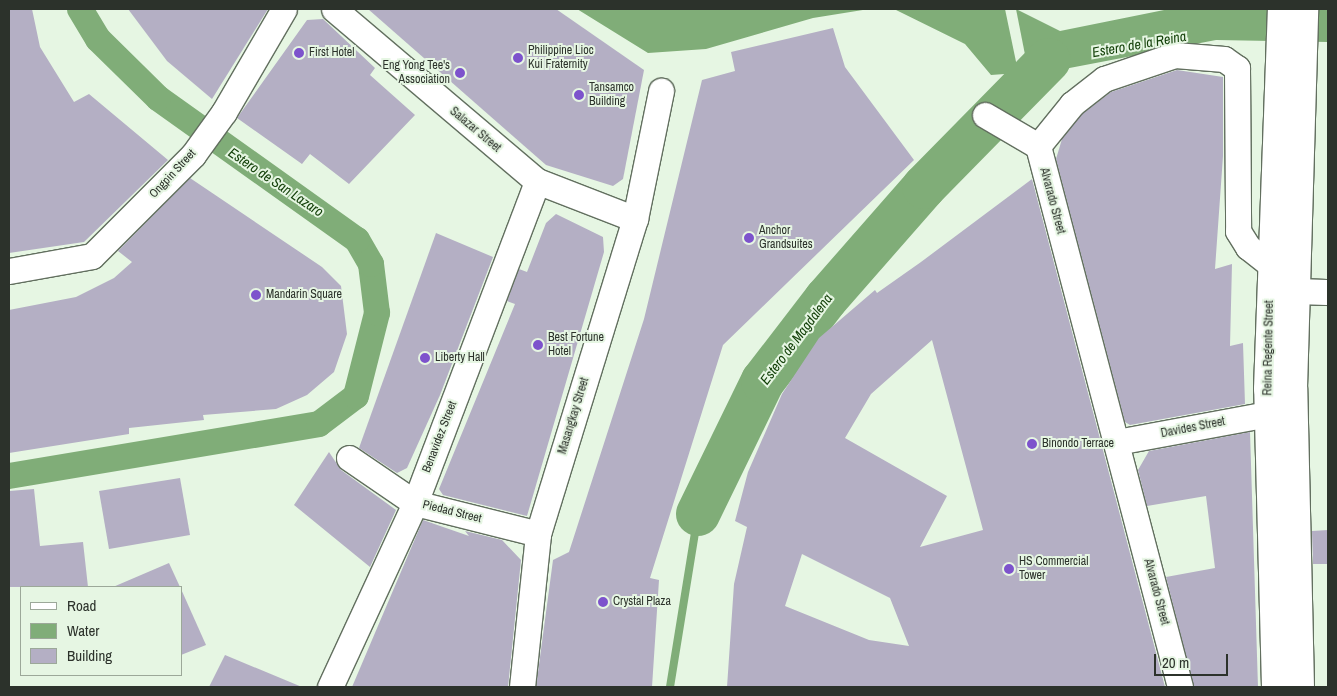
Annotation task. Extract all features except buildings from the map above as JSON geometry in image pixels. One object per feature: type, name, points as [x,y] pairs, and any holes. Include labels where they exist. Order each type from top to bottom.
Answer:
[{"type":"main road","name":"Reina Regente Street","points":[[1282,9],[1311,291],[1300,687]]},
{"type":"main road","name":"Reina Regente Street","points":[[1276,687],[1268,414],[1271,265],[1289,73],[1304,9]]},
{"type":"street","name":"Ongpin Street","points":[[9,271],[92,256],[193,155],[224,112],[284,9]]},
{"type":"street","name":"Salazar Street","points":[[334,9],[537,181],[635,219]]},
{"type":"street","points":[[984,115],[1038,146],[1072,104],[1104,79],[1175,55],[1224,59],[1237,68],[1238,231],[1248,247],[1271,265]]},
{"type":"street","name":"Masangkay Street","points":[[522,687],[538,534],[635,219],[661,91]]},
{"type":"street","name":"Alvarado Street","points":[[1038,146],[1180,687]]},
{"type":"street","name":"Benavidez Street","points":[[330,687],[414,503],[537,181]]},
{"type":"street","name":"Davides Street","points":[[1117,442],[1268,414]]},
{"type":"street","name":"Piedad Street","points":[[349,458],[414,503],[538,534]]},
{"type":"water","points":[[577,9],[869,9],[813,18],[706,49],[648,53]]},
{"type":"water","name":"Estero de la Reina","points":[[894,9],[1016,9],[1060,31],[1169,9],[1328,9],[1328,42],[1216,40],[1059,70],[991,75],[965,44]]},
{"type":"pier","points":[[1005,9],[1016,9],[1029,75],[1019,76]]},
{"type":"waterway","name":"Estero de San Lazaro","points":[[9,476],[319,424],[356,396],[377,313],[371,264],[357,240],[158,98],[98,39],[80,9]]},
{"type":"waterway","name":"Estero de Magdalena","points":[[698,514],[763,381],[826,299],[924,187],[1049,60]]},
{"type":"waterway","name":"Estero de Magdalena","points":[[670,687],[698,514]]},
{"type":"place","name":"First Hotel","points":[[299,53]]},
{"type":"place","name":"Philippine Lioc Kui Fraternity","points":[[518,58]]},
{"type":"place","name":"Eng Yong Tee's Association","points":[[460,73]]},
{"type":"place","name":"Tansamco Building","points":[[579,95]]},
{"type":"place","name":"Anchor Grandsuites","points":[[749,238]]},
{"type":"place","name":"Mandarin Square","points":[[256,295]]},
{"type":"place","name":"Best Fortune Hotel","points":[[538,345]]},
{"type":"place","name":"Liberty Hall","points":[[425,358]]},
{"type":"place","name":"Binondo Terrace","points":[[1032,444]]},
{"type":"place","name":"HS Commercial Tower","points":[[1009,569]]},
{"type":"place","name":"Crystal Plaza","points":[[603,602]]}]
